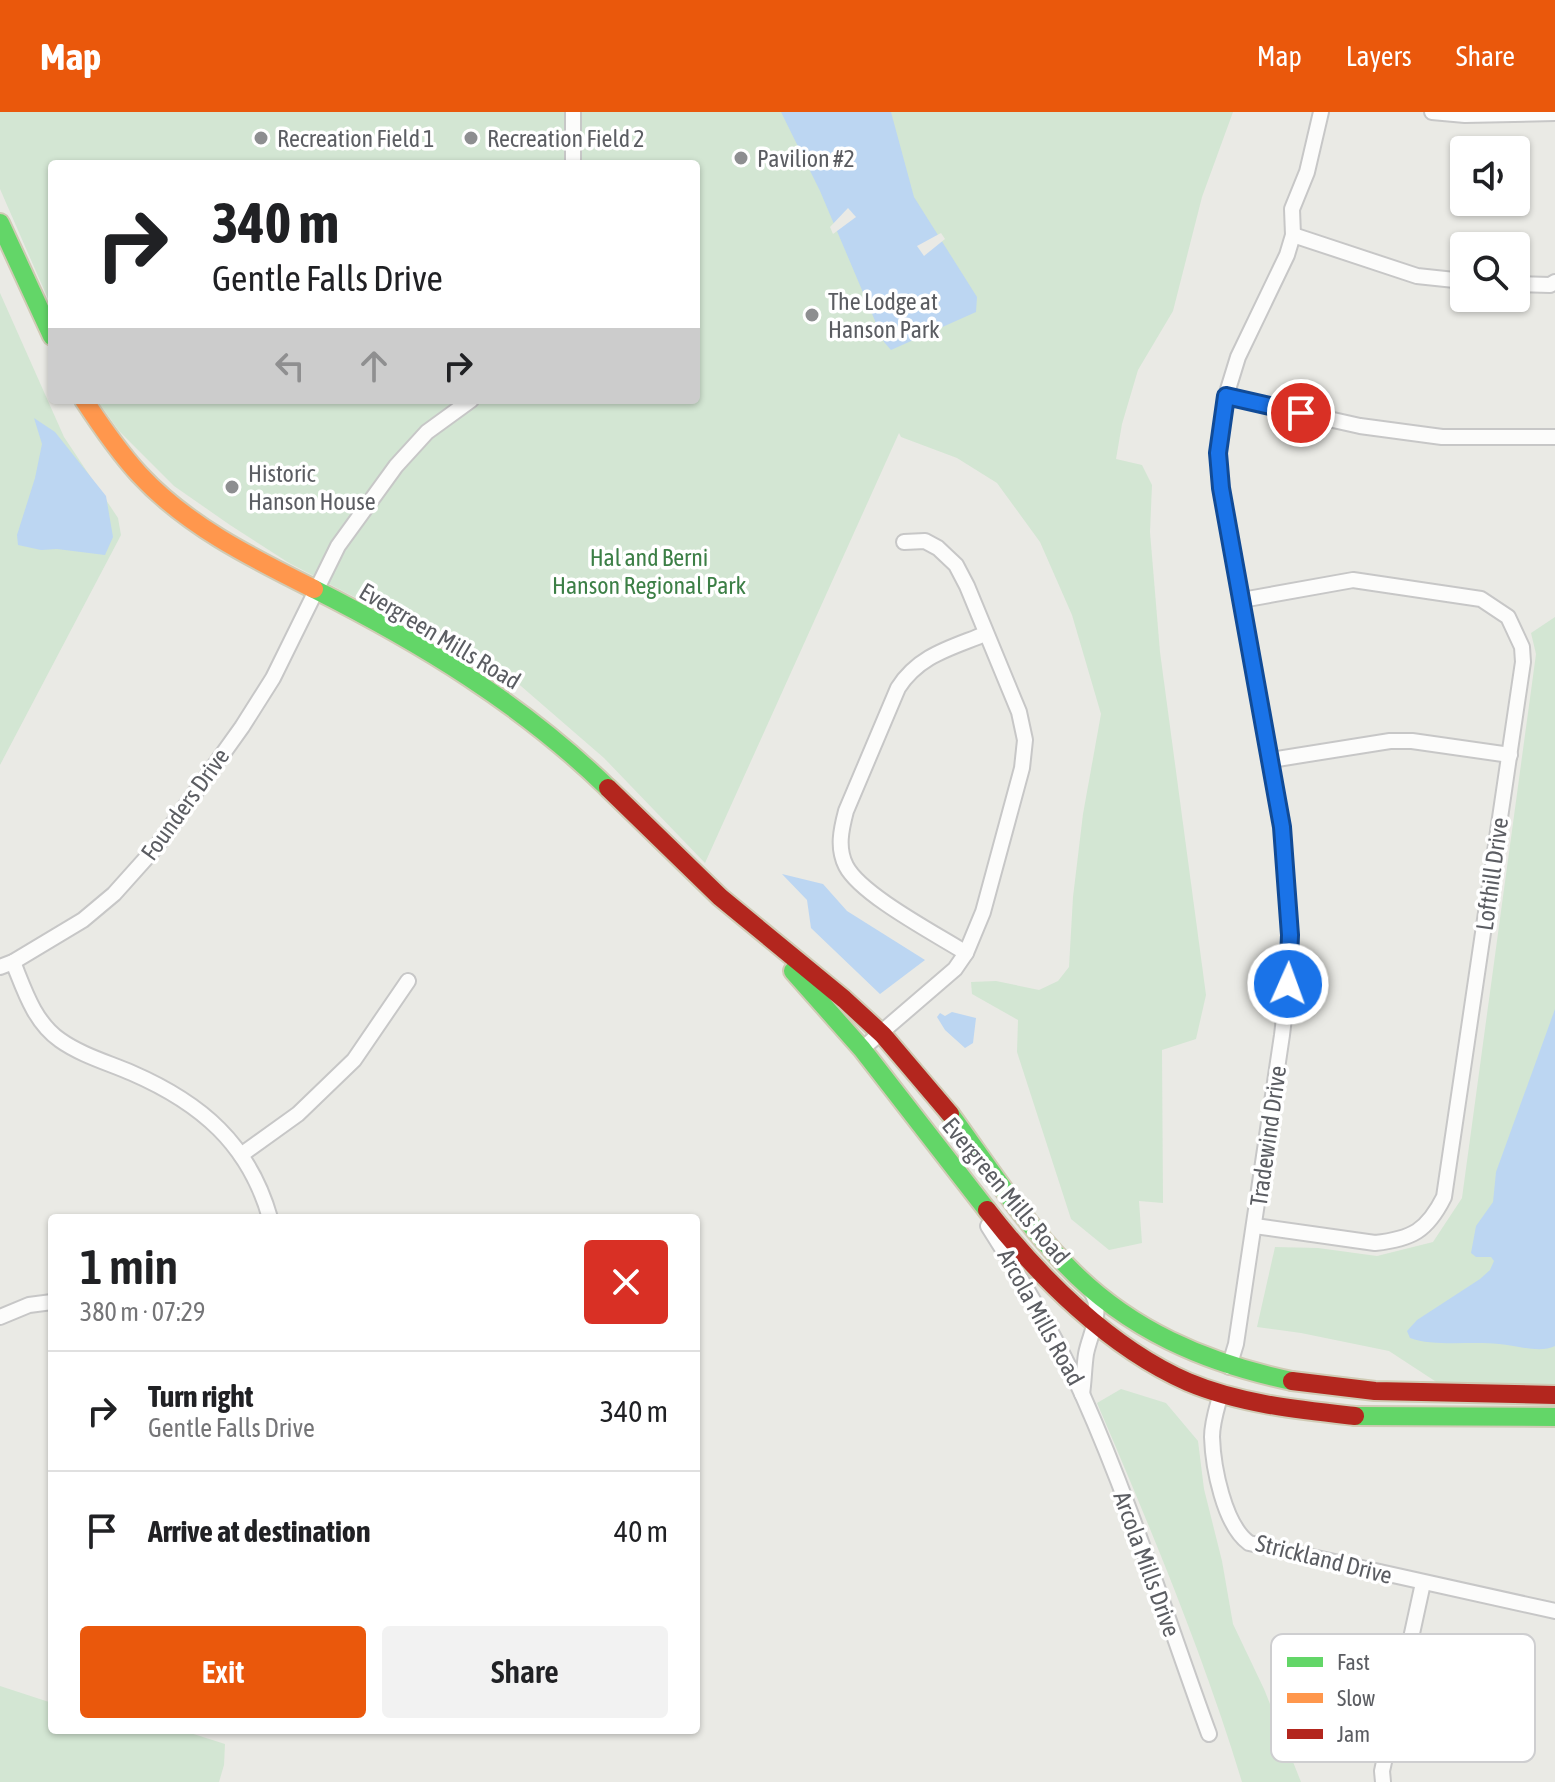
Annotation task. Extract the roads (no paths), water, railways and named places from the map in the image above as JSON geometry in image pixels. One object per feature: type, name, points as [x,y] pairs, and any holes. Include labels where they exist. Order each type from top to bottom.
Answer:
[{"type":"main road","points":[[0,223],[48,327]]},
{"type":"main road","name":"Evergreen Mills Road","points":[[87,404],[129,466],[164,500],[231,547],[368,617],[447,663],[532,722],[762,935],[881,1033],[930,1088],[1045,1243],[1087,1286],[1178,1346],[1229,1367],[1304,1384],[1369,1392],[1555,1395]]},
{"type":"main road","name":"Evergreen Mills Road","points":[[762,935],[862,1049],[1020,1253],[1054,1287],[1123,1345],[1165,1372],[1221,1393],[1329,1414],[1555,1417]]},
{"type":"main road","points":[[1123,1345],[1147,1350],[1203,1372],[1217,1372],[1229,1367]]},
{"type":"main road","points":[[1221,1393],[1229,1386],[1248,1384],[1350,1402],[1369,1392]]},
{"type":"street","points":[[573,112],[573,160]]},
{"type":"street","name":"Tradewind Drive","points":[[1229,1367],[1236,1344],[1255,1226],[1288,984],[1290,935],[1282,827],[1221,488],[1218,453],[1226,396],[1238,357],[1287,255],[1293,235],[1292,209],[1307,172],[1321,112]]},
{"type":"street","points":[[1432,112],[1465,115],[1555,113]]},
{"type":"street","points":[[1293,235],[1417,276],[1450,280]]},
{"type":"street","points":[[1530,284],[1550,285],[1555,282]]},
{"type":"street","points":[[1226,396],[1360,426],[1442,437],[1555,437]]},
{"type":"street","name":"Founders Drive","points":[[6,965],[83,920],[114,894],[157,846],[273,678],[338,546],[396,466],[427,432],[466,404]]},
{"type":"street","points":[[862,1049],[955,969],[966,953],[987,898],[1022,768],[1025,740],[1019,712],[956,565],[938,548],[925,541],[904,542]]},
{"type":"street","name":"Lofthill Drive","points":[[1242,600],[1353,580],[1481,599],[1508,617],[1522,647],[1523,662],[1444,1197],[1427,1224],[1410,1237],[1375,1243],[1255,1226]]},
{"type":"street","points":[[966,953],[863,887],[845,864],[840,830],[898,688],[908,673],[924,659],[985,634]]},
{"type":"street","points":[[1271,760],[1390,741],[1412,741],[1510,755]]},
{"type":"street","points":[[6,965],[41,1022],[59,1039],[179,1095],[227,1136],[253,1172],[269,1214]]},
{"type":"street","points":[[241,1155],[293,1119],[354,1060],[408,981]]},
{"type":"street","name":"Arcola Mills Road","points":[[941,1151],[1028,1288],[1082,1395]]},
{"type":"street","name":"Arcola Mills Road","points":[[1082,1395],[1086,1355],[1097,1304],[1087,1286]]},
{"type":"street","points":[[0,1317],[29,1305],[48,1303]]},
{"type":"street","name":"Strickland Drive","points":[[1221,1393],[1213,1425],[1214,1454],[1230,1518],[1242,1537],[1259,1546],[1555,1611]]},
{"type":"street","name":"Arcola Mills Drive","points":[[1082,1395],[1107,1453],[1209,1734]]},
{"type":"street","points":[[1412,1634],[1423,1583]]},
{"type":"street","points":[[1383,1782],[1384,1762]]},
{"type":"water","points":[[781,112],[891,112],[914,197],[977,297],[976,312],[891,350],[884,342],[820,191]]},
{"type":"water","points":[[34,418],[55,432],[106,496],[113,537],[105,555],[18,545],[17,535],[42,444]]},
{"type":"water","points":[[782,874],[823,884],[847,911],[925,960],[880,994],[811,928],[807,900]]},
{"type":"water","points":[[1555,1009],[1555,1346],[1535,1349],[1410,1338],[1407,1331],[1417,1320],[1480,1279],[1494,1261],[1491,1257],[1476,1257],[1471,1253],[1476,1226],[1493,1202],[1496,1172]]},
{"type":"water","points":[[952,1012],[976,1018],[973,1043],[965,1048],[945,1030],[937,1017],[940,1013],[945,1016]]},
{"type":"place","name":"Recreation Field 1","points":[[261,138]]},
{"type":"place","name":"Recreation Field 2","points":[[471,138]]},
{"type":"place","name":"Pavilion #2","points":[[741,158]]},
{"type":"place","name":"The Lodge at Hanson Park","points":[[812,315]]},
{"type":"place","name":"Historic Hanson House","points":[[232,487]]},
{"type":"park label","name":"Hal and Berni Hanson Regional Park","points":[[649,571]]}]
